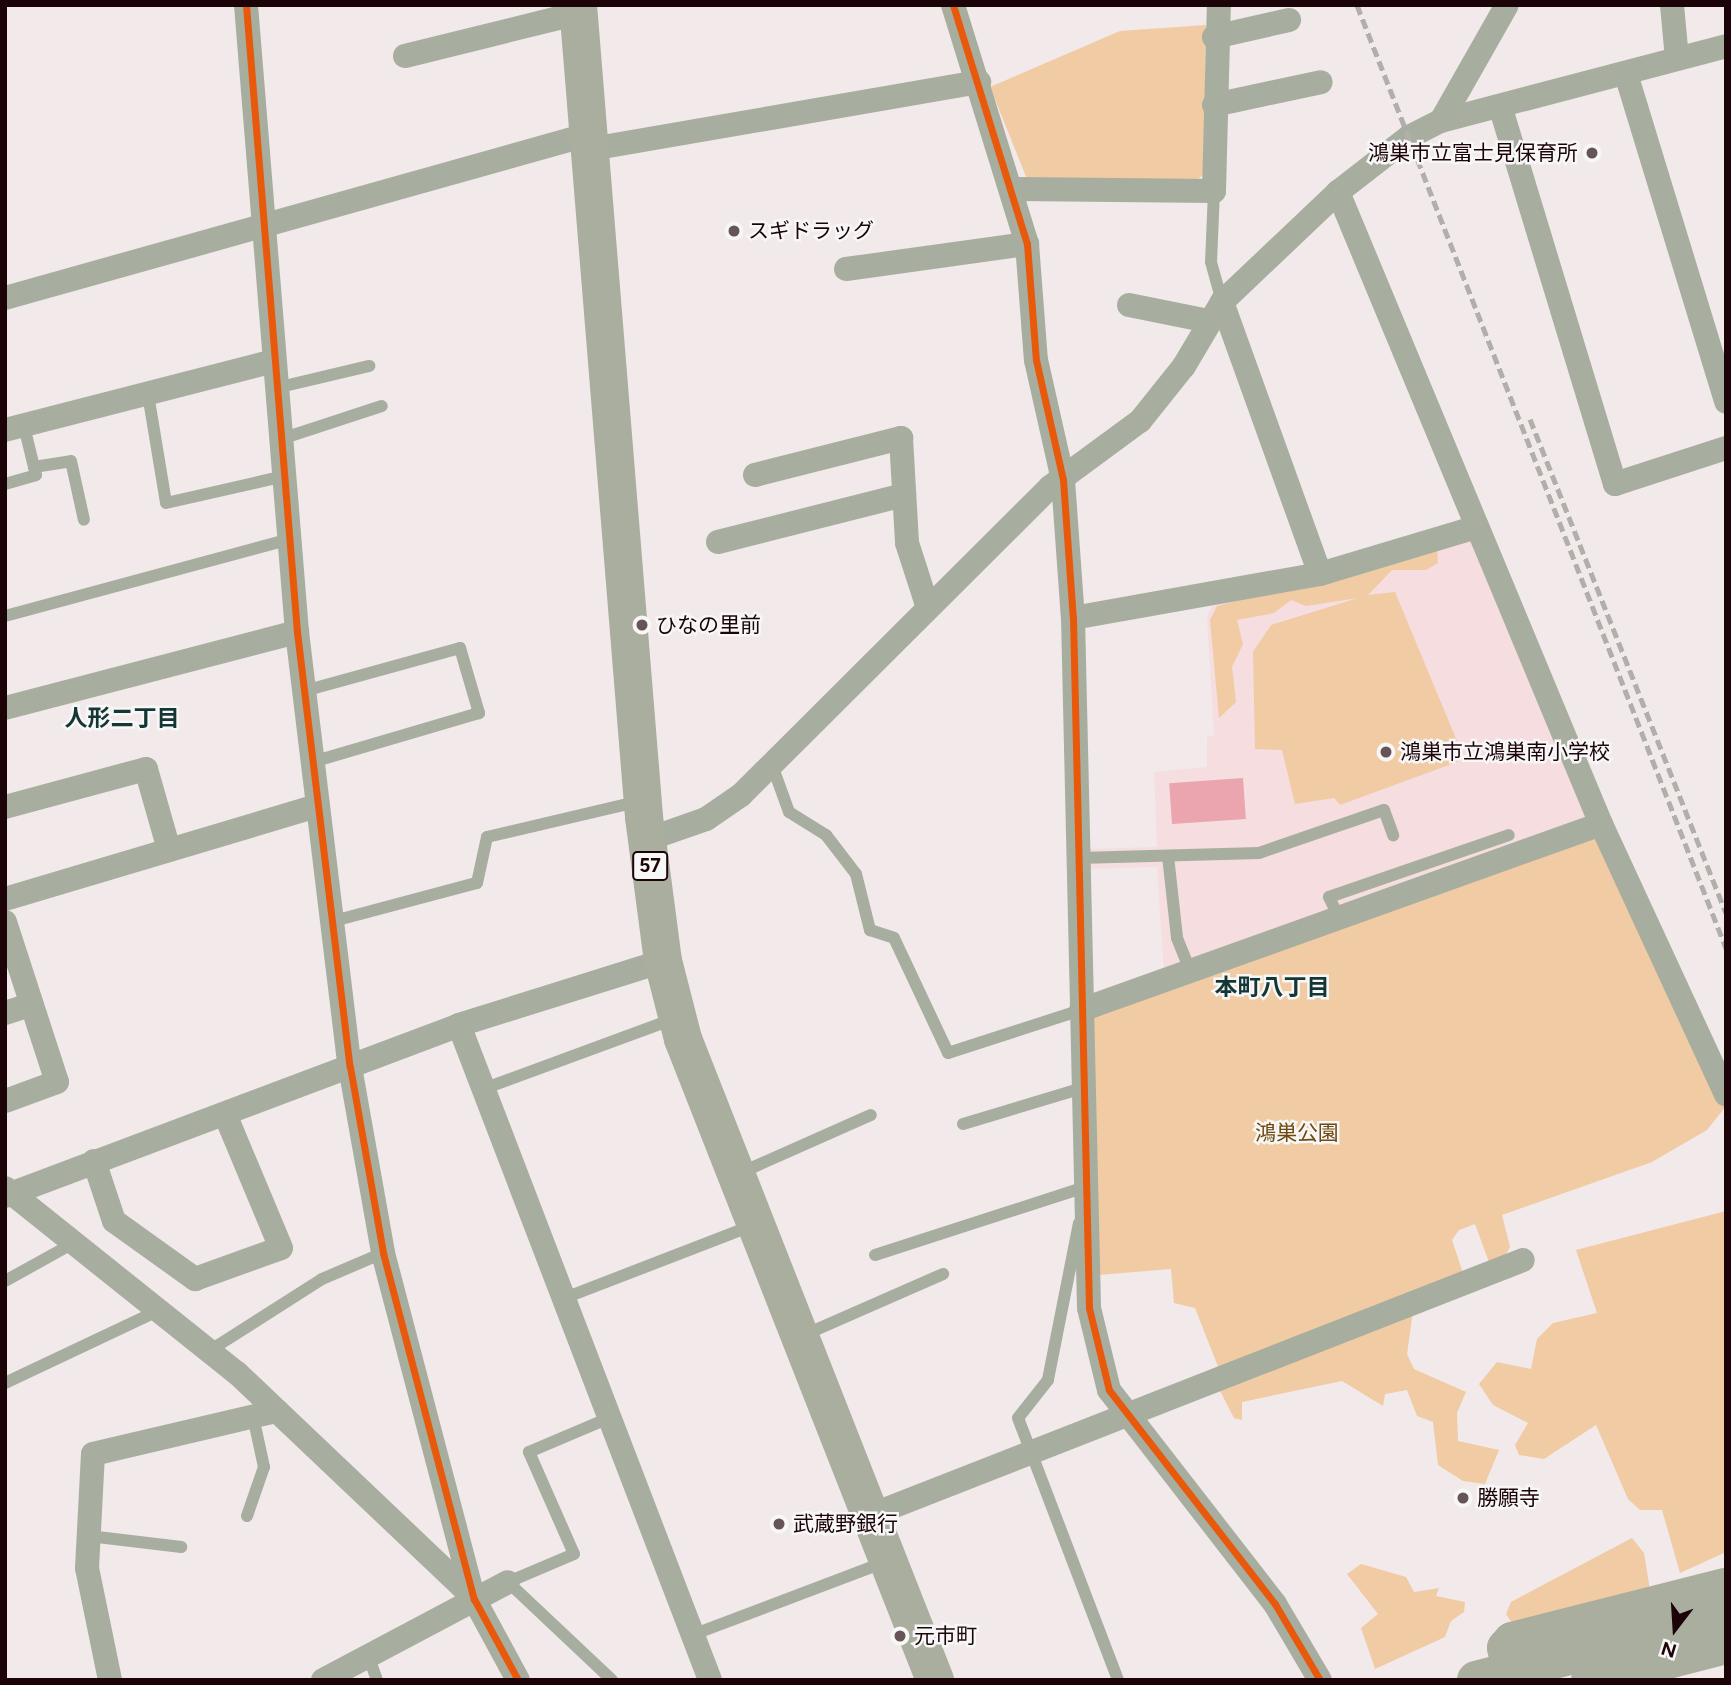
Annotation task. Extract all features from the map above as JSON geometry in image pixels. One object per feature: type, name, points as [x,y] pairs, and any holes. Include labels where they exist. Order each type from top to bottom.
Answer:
[{"type":"main road","name":"57","points":[[578,9],[646,840],[663,961],[677,1017],[736,1174],[935,1680]]},
{"type":"main road","points":[[1500,1677],[1725,1616]]},
{"type":"main road","points":[[1590,1680],[1725,1616]]},
{"type":"street","points":[[246,5],[260,227],[291,539],[297,632],[330,922],[351,1066],[383,1253],[474,1599],[518,1680]]},
{"type":"street","points":[[953,5],[1014,189],[1027,244],[1036,360],[1063,480],[1073,618],[1089,1308],[1109,1390],[1275,1604],[1320,1680]]},
{"type":"street","points":[[1014,189],[1214,191],[1214,37],[1219,5]]},
{"type":"street","points":[[1441,121],[1507,5]]},
{"type":"street","points":[[1672,5],[1677,59]]},
{"type":"street","points":[[405,56],[578,9]]},
{"type":"street","points":[[1214,37],[1289,20]]},
{"type":"street","points":[[646,840],[706,819],[772,765],[927,605],[1063,480],[1140,421],[1184,366],[1208,321],[1223,302],[1338,192],[1409,137],[1441,121],[1501,108],[1726,46]]},
{"type":"street","points":[[1626,74],[1726,402]]},
{"type":"street","points":[[5,298],[260,227],[590,142],[979,82]]},
{"type":"street","points":[[1214,105],[1321,82]]},
{"type":"street","points":[[1501,108],[1615,484],[1726,448]]},
{"type":"street","points":[[1338,192],[1601,824],[1726,1094]]},
{"type":"street","points":[[846,269],[1027,244]]},
{"type":"street","points":[[1223,302],[1320,574]]},
{"type":"street","points":[[1129,305],[1208,321]]},
{"type":"street","points":[[15,428],[273,361]]},
{"type":"street","points":[[755,475],[901,438],[907,543],[927,605]]},
{"type":"street","points":[[718,542],[904,495]]},
{"type":"street","points":[[1073,618],[1320,574],[1477,527]]},
{"type":"street","points":[[5,708],[297,632]]},
{"type":"street","points":[[5,807],[146,769],[169,850]]},
{"type":"street","points":[[5,899],[317,806]]},
{"type":"street","points":[[1081,1010],[1601,824]]},
{"type":"street","points":[[5,922],[57,1082],[5,1101]]},
{"type":"street","points":[[7,1192],[225,1114],[459,1025],[663,961]]},
{"type":"street","points":[[5,1013],[32,1004]]},
{"type":"street","points":[[459,1025],[710,1680]]},
{"type":"street","points":[[94,1161],[114,1221],[195,1279],[281,1248],[225,1114]]},
{"type":"street","points":[[7,1192],[70,1245],[209,1351],[265,1414],[474,1599]]},
{"type":"street","points":[[870,1516],[1125,1413],[1524,1260]]},
{"type":"street","points":[[110,1680],[87,1568],[93,1454],[265,1414]]},
{"type":"street","points":[[323,1680],[373,1669],[474,1599],[508,1582]]},
{"type":"lane","points":[[1214,191],[1212,262],[1223,302]]},
{"type":"lane","points":[[276,388],[369,366]]},
{"type":"lane","points":[[148,394],[166,503],[285,476]]},
{"type":"lane","points":[[281,439],[382,406]]},
{"type":"lane","points":[[5,484],[36,475],[15,428]]},
{"type":"lane","points":[[34,467],[71,461],[84,520]]},
{"type":"lane","points":[[5,616],[291,539]]},
{"type":"lane","points":[[304,691],[460,648],[479,713],[312,762]]},
{"type":"lane","points":[[772,765],[789,812],[827,835],[856,874],[870,930],[894,938],[948,1053],[1081,1010]]},
{"type":"lane","points":[[330,922],[477,883],[487,837],[643,800]]},
{"type":"lane","points":[[1079,858],[1259,853],[1384,810],[1394,835]]},
{"type":"lane","points":[[1338,916],[1329,897],[1509,835]]},
{"type":"lane","points":[[1168,856],[1177,938],[1190,970]]},
{"type":"lane","points":[[483,1089],[677,1017]]},
{"type":"lane","points":[[963,1124],[1082,1087]]},
{"type":"lane","points":[[736,1174],[871,1115]]},
{"type":"lane","points":[[875,1255],[1085,1197],[1048,1380],[1018,1418],[1028,1453],[1118,1680]]},
{"type":"lane","points":[[562,1299],[757,1224]]},
{"type":"lane","points":[[5,1281],[70,1245]]},
{"type":"lane","points":[[209,1351],[322,1279],[383,1253]]},
{"type":"lane","points":[[801,1336],[943,1274]]},
{"type":"lane","points":[[5,1384],[157,1311]]},
{"type":"lane","points":[[247,1516],[264,1467],[265,1414]]},
{"type":"lane","points":[[609,1418],[529,1452],[574,1555],[508,1582],[612,1680]]},
{"type":"lane","points":[[89,1536],[181,1547]]},
{"type":"lane","points":[[692,1635],[888,1561]]},
{"type":"shaded area","name":"鴻巣市立鴻巣南小学校","points":[[1474,539],[1590,815],[1164,973],[1157,867],[1085,869],[1085,849],[1157,847],[1154,772],[1207,767],[1207,737],[1214,736],[1207,616],[1214,602]]},
{"type":"shaded area","points":[[1243,778],[1246,819],[1172,824],[1169,783]]},
{"type":"green space","points":[[1206,25],[1204,173],[1198,180],[1027,179],[990,87],[1120,31]]},
{"type":"green space","points":[[1437,546],[1438,563],[1426,570],[1392,570],[1368,595],[1395,592],[1462,753],[1457,762],[1340,805],[1334,798],[1295,804],[1282,750],[1255,749],[1253,652],[1271,625],[1358,598],[1306,606],[1291,600],[1274,613],[1237,620],[1243,644],[1232,667],[1236,702],[1219,718],[1210,620],[1217,606]]},
{"type":"green space","name":"鴻巣公園","points":[[1599,828],[1726,1094],[1726,1106],[1707,1130],[1652,1162],[1502,1215],[1510,1247],[1503,1260],[1490,1265],[1475,1224],[1459,1230],[1452,1240],[1465,1279],[1219,1369],[1195,1308],[1174,1303],[1171,1269],[1098,1275],[1088,1021],[1110,1006]]},
{"type":"green space","points":[[1726,1211],[1726,1552],[1680,1573],[1662,1510],[1640,1510],[1628,1499],[1596,1425],[1544,1459],[1519,1455],[1515,1445],[1528,1423],[1493,1405],[1479,1384],[1497,1362],[1531,1369],[1537,1339],[1553,1323],[1597,1313],[1576,1250]]},
{"type":"green space","points":[[1413,1311],[1407,1354],[1414,1369],[1466,1392],[1457,1413],[1458,1441],[1499,1450],[1485,1484],[1463,1481],[1438,1465],[1433,1422],[1417,1416],[1407,1390],[1385,1394],[1383,1406],[1342,1381],[1242,1402],[1242,1420],[1234,1418],[1217,1385]]},
{"type":"green space","points":[[1632,1538],[1644,1553],[1650,1590],[1514,1626],[1506,1614],[1511,1602]]},
{"type":"green space","points":[[1361,1564],[1406,1577],[1414,1592],[1439,1588],[1436,1596],[1465,1602],[1464,1612],[1451,1621],[1445,1637],[1375,1669],[1361,1628],[1378,1614],[1347,1574]]},
{"type":"railway","points":[[1357,5],[1726,948]]},
{"type":"railway","points":[[1530,419],[1726,913]]},
{"type":"cycle path","points":[[246,5],[297,632],[350,1067],[383,1253],[474,1599],[518,1680]]},
{"type":"cycle path","points":[[953,5],[1027,244],[1036,360],[1063,480],[1073,618],[1089,1308],[1109,1390],[1275,1604],[1320,1680]]},
{"type":"place","name":"鴻巣市立富士見保育所","points":[[1592,153]]},
{"type":"place","name":"スギドラッグ","points":[[734,231]]},
{"type":"place","name":"ひなの里前","points":[[642,625]]},
{"type":"place","name":"鴻巣市立鴻巣南小学校","points":[[1386,752]]},
{"type":"place","name":"勝願寺","points":[[1463,1498]]},
{"type":"place","name":"武蔵野銀行","points":[[779,1524]]},
{"type":"place","name":"元市町","points":[[900,1636]]},
{"type":"district","name":"人形二丁目","points":[[122,718]]},
{"type":"district","name":"本町八丁目","points":[[1272,987]]}]
